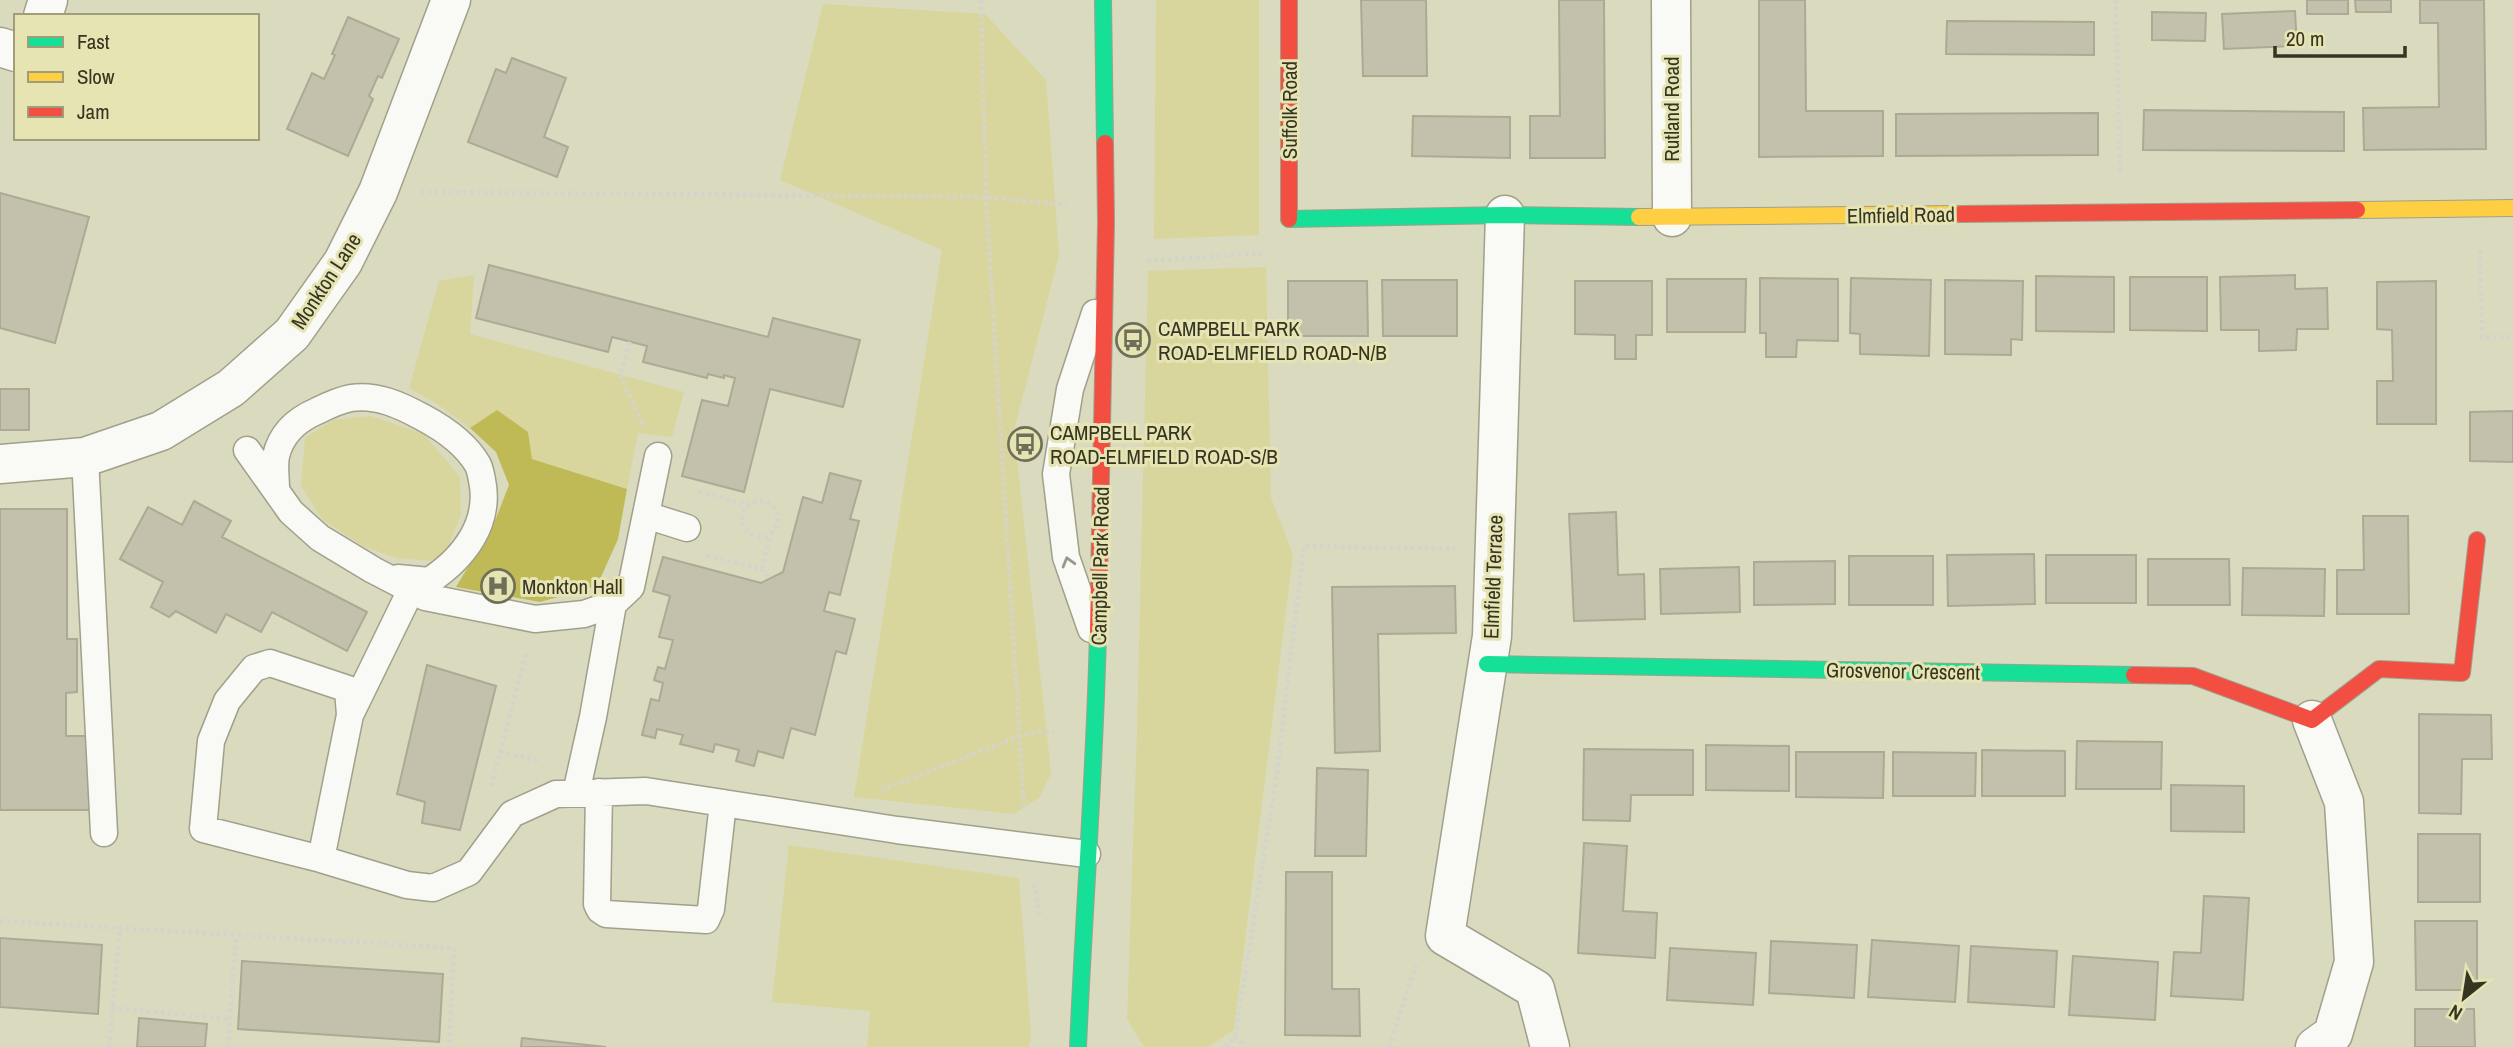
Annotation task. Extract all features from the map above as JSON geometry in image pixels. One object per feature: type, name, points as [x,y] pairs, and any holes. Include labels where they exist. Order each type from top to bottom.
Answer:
[{"type":"street","name":"Monkton Lane","points":[[0,464],[85,457],[161,431],[231,388],[292,334],[343,262],[378,192],[451,0]]},
{"type":"street","name":"Campbell Park Road","points":[[1078,1047],[1087,854],[1096,735],[1107,223],[1103,0]]},
{"type":"street","name":"Suffolk Road","points":[[1289,0],[1289,220]]},
{"type":"street","name":"Rutland Road","points":[[1671,0],[1672,217]]},
{"type":"street","name":"Elmfield Road","points":[[1289,220],[1506,215],[1672,217],[2513,208]]},
{"type":"street","name":"Elmfield Terrace","points":[[1445,936],[1492,636],[1506,215]]},
{"type":"street","points":[[2315,1047],[2333,1034],[2354,962],[2344,802],[2312,720],[2379,669],[2462,673],[2477,540]]},
{"type":"street","name":"Grosvenor Crescent","points":[[1487,664],[2193,676],[2312,720]]},
{"type":"street","points":[[1445,936],[1535,989],[1550,1047]]},
{"type":"lane","points":[[1098,650],[1066,556],[1056,474],[1070,389],[1105,282]]},
{"type":"lane","points":[[276,488],[276,457],[282,439],[291,426],[311,414],[350,398],[372,397],[394,404],[433,423],[450,435],[466,449],[479,467],[485,509],[475,533],[450,568],[429,581],[386,576]]},
{"type":"lane","points":[[247,450],[291,512],[320,538],[425,597],[535,619],[584,614],[613,604],[631,587],[658,456]]},
{"type":"lane","points":[[85,457],[104,833]]},
{"type":"lane","points":[[646,515],[687,528]]},
{"type":"lane","points":[[321,859],[351,715],[411,590]]},
{"type":"lane","points":[[613,604],[593,717],[587,793],[597,904],[600,910],[606,914],[706,920],[711,909],[723,803]]},
{"type":"lane","points":[[351,715],[348,689],[270,663],[254,668],[227,701],[211,741],[203,828],[407,885],[433,888],[469,872],[512,814],[556,794],[646,791],[897,830],[1087,854]]},
{"type":"path","points":[[981,0],[986,197],[1026,847],[1040,915],[1040,929]]},
{"type":"path","points":[[2116,0],[2121,212]]},
{"type":"path","points":[[378,192],[986,197]]},
{"type":"path","points":[[2480,208],[2482,337],[2513,337]]},
{"type":"path","points":[[1149,261],[1265,253],[1289,220]]},
{"type":"path","points":[[630,342],[620,375],[658,456]]},
{"type":"path","points":[[762,569],[770,535],[778,526],[778,514],[771,505],[761,501],[754,502],[742,515],[744,528],[753,537],[770,535]]},
{"type":"path","points":[[1226,1047],[1235,1036],[1276,780],[1304,546],[1494,549]]},
{"type":"path","points":[[489,792],[535,619]]},
{"type":"path","points":[[878,792],[1020,736],[1039,732],[1096,735]]},
{"type":"path","points":[[0,921],[454,948],[449,1047]]},
{"type":"path","points":[[109,1047],[120,928]]},
{"type":"path","points":[[228,1047],[236,935]]},
{"type":"path","points":[[1389,1047],[1420,951],[1445,936]]},
{"type":"path","points":[[113,1008],[229,1019]]},
{"type":"path","points":[[1235,1036],[1245,1047]]},
{"type":"shaded area","points":[[1156,0],[1259,0],[1259,235],[1154,239]]},
{"type":"shaded area","points":[[823,4],[985,14],[1046,80],[1059,255],[1014,431],[1051,773],[1040,797],[1014,814],[854,797],[942,250],[780,180]]},
{"type":"shaded area","points":[[1266,267],[1271,498],[1293,554],[1234,1030],[1208,1047],[1144,1047],[1127,1019],[1148,271]]},
{"type":"shaded area","points":[[474,275],[470,334],[684,392],[672,437],[638,433],[627,489],[532,459],[497,410],[470,428],[409,388],[439,281]]},
{"type":"shaded area","points":[[497,410],[528,432],[532,459],[627,489],[618,539],[597,586],[540,602],[456,587],[493,526],[509,485],[496,452],[470,428]]},
{"type":"shaded area","points":[[371,416],[424,434],[460,477],[461,515],[446,552],[432,561],[396,558],[363,546],[323,520],[301,486],[305,438],[333,420]]},
{"type":"shaded area","points":[[789,845],[1019,878],[1031,1033],[1029,1047],[867,1047],[870,1011],[772,1002]]},
{"type":"building","points":[[1361,0],[1426,0],[1427,76],[1363,76]]},
{"type":"building","points":[[1559,0],[1604,0],[1605,158],[1530,158],[1530,116],[1560,116]]},
{"type":"building","points":[[1759,0],[1805,0],[1806,111],[1883,111],[1883,156],[1759,157]]},
{"type":"building","points":[[2307,0],[2348,0],[2348,14],[2307,14]]},
{"type":"building","points":[[2355,0],[2391,0],[2391,12],[2356,12]]},
{"type":"building","points":[[2420,0],[2484,0],[2486,149],[2364,150],[2363,108],[2439,107],[2438,23],[2420,23]]},
{"type":"building","points":[[2295,11],[2297,46],[2224,49],[2222,14]]},
{"type":"building","points":[[2152,12],[2206,13],[2205,41],[2152,40]]},
{"type":"building","points":[[348,17],[399,39],[382,78],[378,76],[369,96],[373,99],[348,156],[287,129],[312,73],[324,79]]},
{"type":"building","points":[[1947,21],[2094,22],[2094,55],[1946,54]]},
{"type":"building","points":[[512,58],[566,78],[544,137],[568,147],[557,177],[468,142],[496,69],[506,73]]},
{"type":"building","points":[[2144,110],[2344,112],[2344,151],[2143,150]]},
{"type":"building","points":[[2098,113],[2098,155],[1896,156],[1896,114]]},
{"type":"building","points":[[1413,116],[1510,117],[1510,158],[1412,156]]},
{"type":"building","points":[[0,193],[89,217],[55,343],[0,328]]},
{"type":"building","points":[[489,265],[768,337],[773,318],[860,340],[843,407],[770,389],[744,492],[682,476],[702,400],[728,406],[735,378],[708,374],[707,378],[643,362],[647,346],[612,337],[608,352],[476,318]]},
{"type":"building","points":[[2295,275],[2295,289],[2327,288],[2328,329],[2297,329],[2296,350],[2259,351],[2259,330],[2221,330],[2220,277]]},
{"type":"building","points":[[2036,276],[2114,277],[2114,332],[2036,331]]},
{"type":"building","points":[[2130,277],[2207,277],[2207,331],[2130,330]]},
{"type":"building","points":[[1760,278],[1838,279],[1838,341],[1797,340],[1796,357],[1766,357],[1766,333],[1760,333]]},
{"type":"building","points":[[1851,278],[1931,280],[1929,356],[1860,354],[1860,334],[1850,333]]},
{"type":"building","points":[[1667,279],[1746,279],[1745,332],[1667,332]]},
{"type":"building","points":[[1382,280],[1457,280],[1457,336],[1383,336]]},
{"type":"building","points":[[1945,280],[2023,281],[2022,340],[2011,339],[2011,355],[1945,354]]},
{"type":"building","points":[[1288,281],[1367,281],[1368,336],[1288,336]]},
{"type":"building","points":[[1575,281],[1652,281],[1652,335],[1636,335],[1636,359],[1615,359],[1615,335],[1575,334]]},
{"type":"building","points":[[2436,281],[2436,424],[2377,424],[2377,381],[2393,381],[2392,330],[2377,329],[2377,282]]},
{"type":"building","points":[[0,389],[29,389],[29,430],[0,430]]},
{"type":"building","points":[[2513,411],[2513,462],[2470,461],[2470,412]]},
{"type":"building","points":[[830,473],[861,481],[850,519],[859,521],[840,595],[829,592],[824,611],[855,619],[846,654],[836,651],[815,735],[791,728],[783,758],[758,751],[754,766],[736,761],[739,750],[715,744],[713,752],[680,744],[683,735],[657,729],[655,738],[642,735],[651,699],[659,701],[663,683],[654,680],[658,667],[665,669],[673,640],[659,637],[670,596],[653,591],[663,557],[761,583],[783,572],[803,497],[822,503]]},
{"type":"building","points":[[194,501],[231,521],[222,537],[367,612],[347,651],[272,612],[261,632],[226,614],[216,633],[176,611],[169,617],[151,607],[163,582],[120,559],[148,507],[182,525]]},
{"type":"building","points":[[0,509],[67,509],[67,639],[77,639],[77,692],[66,693],[66,736],[93,736],[93,810],[0,810]]},
{"type":"building","points":[[1616,512],[1618,575],[1644,574],[1645,619],[1574,621],[1569,514]]},
{"type":"building","points":[[2363,516],[2408,516],[2409,614],[2337,614],[2337,570],[2364,570]]},
{"type":"building","points":[[2034,554],[2035,604],[1948,606],[1947,555]]},
{"type":"building","points":[[2046,555],[2136,555],[2136,603],[2046,603]]},
{"type":"building","points":[[1849,556],[1933,556],[1933,605],[1849,605]]},
{"type":"building","points":[[2148,559],[2229,559],[2230,605],[2148,605]]},
{"type":"building","points":[[1835,561],[1835,604],[1754,605],[1754,562]]},
{"type":"building","points":[[1739,567],[1740,612],[1661,614],[1660,569]]},
{"type":"building","points":[[2243,568],[2325,569],[2324,616],[2242,615]]},
{"type":"building","points":[[1455,586],[1456,633],[1378,634],[1380,751],[1335,753],[1332,587]]},
{"type":"building","points":[[427,665],[496,686],[460,830],[422,823],[425,802],[397,794]]},
{"type":"building","points":[[2419,714],[2491,715],[2492,759],[2462,759],[2461,814],[2419,813]]},
{"type":"building","points":[[2077,741],[2162,742],[2161,789],[2076,789]]},
{"type":"building","points":[[1706,745],[1789,746],[1789,791],[1706,790]]},
{"type":"building","points":[[1584,749],[1693,750],[1693,795],[1631,795],[1630,821],[1583,820]]},
{"type":"building","points":[[1982,750],[2065,751],[2065,796],[1982,796]]},
{"type":"building","points":[[1796,752],[1884,752],[1883,798],[1796,797]]},
{"type":"building","points":[[1893,752],[1976,753],[1975,796],[1893,796]]},
{"type":"building","points":[[1317,768],[1368,770],[1366,856],[1315,856]]},
{"type":"building","points":[[2171,785],[2244,786],[2244,832],[2171,831]]},
{"type":"building","points":[[2418,834],[2480,834],[2480,902],[2418,902]]},
{"type":"building","points":[[1584,843],[1627,846],[1623,911],[1657,913],[1655,958],[1578,953]]},
{"type":"building","points":[[1286,872],[1332,872],[1332,989],[1359,989],[1360,1036],[1285,1035]]},
{"type":"building","points":[[2204,896],[2249,898],[2243,1000],[2171,996],[2174,952],[2201,953]]},
{"type":"building","points":[[2415,921],[2477,921],[2477,990],[2416,990]]},
{"type":"building","points":[[0,938],[102,945],[98,1014],[0,1007]]},
{"type":"building","points":[[1872,940],[1959,946],[1955,1002],[1868,997]]},
{"type":"building","points":[[1771,941],[1857,945],[1854,998],[1769,993]]},
{"type":"building","points":[[1971,946],[2057,951],[2054,1007],[1968,1002]]},
{"type":"building","points":[[1670,948],[1756,953],[1753,1005],[1667,1000]]},
{"type":"building","points":[[2073,956],[2158,962],[2155,1020],[2069,1015]]},
{"type":"building","points":[[242,961],[443,974],[439,1042],[238,1029]]},
{"type":"building","points":[[2415,1009],[2474,1009],[2475,1047],[2415,1047]]},
{"type":"building","points":[[139,1018],[207,1024],[205,1047],[137,1047]]},
{"type":"building","points":[[522,1038],[606,1047],[521,1047]]},
{"type":"traffic: fast","points":[[1103,0],[1105,143]]},
{"type":"traffic: fast","points":[[1289,219],[1505,215],[1639,217]]},
{"type":"traffic: fast","points":[[1078,1047],[1098,631]]},
{"type":"traffic: fast","points":[[1487,664],[2134,675]]},
{"type":"traffic: slow","points":[[2357,210],[2513,208]]},
{"type":"traffic: slow","points":[[1639,217],[1960,214]]},
{"type":"traffic: jam","points":[[1289,0],[1289,219]]},
{"type":"traffic: jam","points":[[1098,631],[1106,223],[1105,143]]},
{"type":"traffic: jam","points":[[1960,214],[2357,210]]},
{"type":"traffic: jam","points":[[2134,675],[2193,676],[2312,720],[2379,669],[2462,673],[2477,540]]},
{"type":"place","name":"CAMPBELL PARK ROAD-ELMFIELD ROAD-N/B","points":[[1133,340]]},
{"type":"place","name":"CAMPBELL PARK ROAD-ELMFIELD ROAD-S/B","points":[[1025,444]]},
{"type":"place","name":"Monkton Hall","points":[[498,586]]}]
